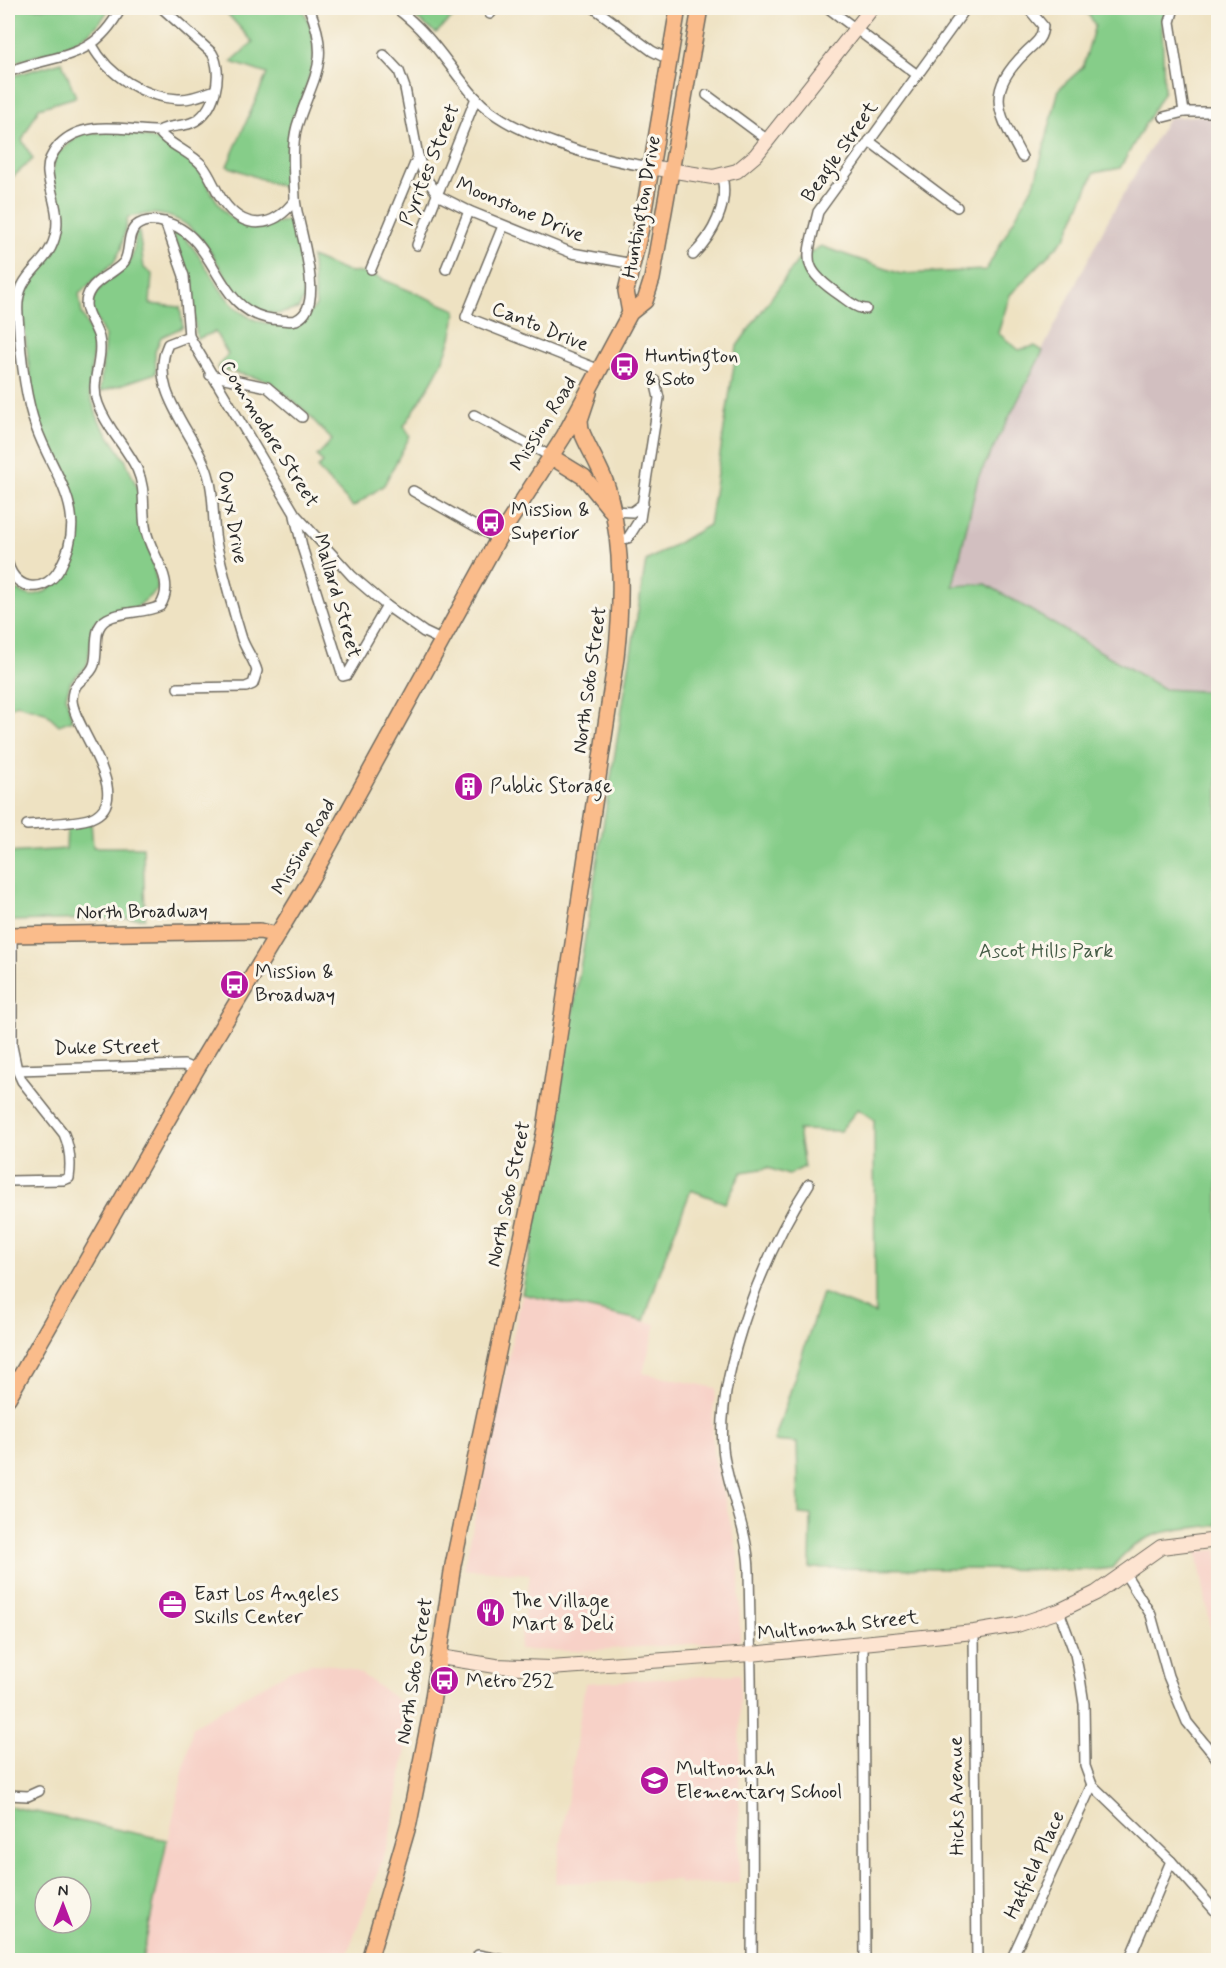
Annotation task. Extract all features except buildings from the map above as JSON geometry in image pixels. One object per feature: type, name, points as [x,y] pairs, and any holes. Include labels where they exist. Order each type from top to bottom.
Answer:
[{"type":"main road","name":"Huntington Drive","points":[[630,313],[627,291],[641,228],[678,8]]},
{"type":"main road","name":"Huntington Drive","points":[[630,313],[645,301],[652,279],[700,8]]},
{"type":"main road","name":"Mission Road","points":[[8,1398],[196,1070],[312,878],[498,538],[589,393],[630,313]]},
{"type":"main road","name":"North Soto Street","points":[[369,1960],[402,1855],[440,1657],[453,1565],[545,1129],[616,658],[622,596],[617,541],[609,491],[581,430],[580,420],[589,393]]},
{"type":"main road","points":[[550,456],[584,477],[612,511]]},
{"type":"main road","name":"North Broadway","points":[[10,935],[260,931],[277,935]]},
{"type":"street","points":[[8,72],[64,57],[92,45],[121,8]]},
{"type":"street","points":[[8,564],[17,582],[28,586],[43,585],[59,570],[71,528],[69,499],[35,426],[18,316],[20,289],[24,279],[49,253],[57,228],[48,171],[49,159],[63,141],[75,133],[91,128],[159,131],[166,127],[193,123],[209,105],[215,90],[218,63],[212,53],[162,8]]},
{"type":"street","points":[[27,825],[90,818],[101,811],[106,800],[104,771],[80,723],[72,702],[73,690],[94,667],[100,625],[107,619],[118,615],[152,610],[160,606],[165,599],[165,580],[144,524],[145,495],[142,481],[136,466],[105,422],[97,403],[95,382],[99,339],[85,307],[92,287],[122,264],[127,256],[131,231],[137,225],[153,221],[179,226],[190,234],[236,300],[256,315],[290,321],[298,319],[304,313],[312,296],[295,200],[295,137],[318,75],[320,58],[316,23],[309,8]]},
{"type":"street","points":[[396,8],[418,25],[443,53],[476,98],[506,120],[535,134],[604,159],[671,172],[722,177],[747,165],[769,141],[872,8]]},
{"type":"street","points":[[594,8],[652,51],[668,59]]},
{"type":"street","points":[[828,8],[857,27],[916,74]]},
{"type":"street","name":"Beagle Street","points":[[866,309],[855,306],[815,277],[810,269],[809,258],[818,212],[966,8]]},
{"type":"street","points":[[1022,157],[1000,116],[998,104],[1001,87],[1010,69],[1042,38],[1043,26],[1028,8]]},
{"type":"street","points":[[1174,8],[1170,22],[1184,112]]},
{"type":"street","points":[[92,45],[107,69],[123,80],[162,96],[179,99],[215,90]]},
{"type":"street","name":"Moonstone Drive","points":[[384,56],[399,71],[405,88],[424,177],[439,196],[503,226],[572,253],[633,264]]},
{"type":"street","points":[[707,95],[769,141]]},
{"type":"street","name":"Pyrites Street","points":[[417,245],[439,196],[476,98]]},
{"type":"street","points":[[1164,117],[1184,112],[1218,111]]},
{"type":"street","points":[[159,131],[161,137],[190,153],[202,165],[223,201],[241,217],[263,223],[274,220],[284,214],[295,200]]},
{"type":"street","points":[[869,141],[957,207]]},
{"type":"street","points":[[370,269],[418,156]]},
{"type":"street","points":[[693,255],[703,245],[721,209],[726,191],[722,177]]},
{"type":"street","points":[[446,269],[469,211]]},
{"type":"street","name":"Commodore Street","points":[[165,222],[184,276],[189,336],[210,375],[255,444],[295,514],[352,576],[387,606],[424,632],[443,640]]},
{"type":"street","name":"Canto Drive","points":[[503,226],[466,317],[600,370]]},
{"type":"street","name":"Onyx Drive","points":[[178,688],[246,687],[252,684],[257,671],[243,641],[218,554],[214,536],[212,489],[208,473],[163,383],[163,355],[168,344],[189,336]]},
{"type":"street","points":[[210,375],[267,387],[302,417]]},
{"type":"street","points":[[617,541],[628,538],[634,532],[643,504],[659,398],[655,381]]},
{"type":"street","points":[[474,415],[550,456]]},
{"type":"street","points":[[413,491],[498,538]]},
{"type":"street","points":[[612,511],[632,512],[643,504]]},
{"type":"street","name":"Mallard Street","points":[[295,514],[306,561],[343,676],[347,675],[387,606]]},
{"type":"street","points":[[8,1181],[69,1178],[70,1154],[64,1134],[16,1070],[12,1047],[10,935]]},
{"type":"street","name":"Duke Street","points":[[16,1070],[184,1065],[196,1070]]},
{"type":"street","points":[[753,1960],[748,1551],[728,1478],[723,1448],[723,1414],[729,1379],[750,1305],[774,1249],[809,1184]]},
{"type":"street","name":"Multnomah Street","points":[[440,1657],[496,1666],[550,1668],[751,1654],[974,1632],[1017,1625],[1059,1611],[1096,1593],[1161,1547],[1218,1540]]},
{"type":"street","points":[[1124,1572],[1151,1615],[1168,1676],[1187,1722],[1218,1760]]},
{"type":"street","points":[[1059,1611],[1075,1654],[1080,1678],[1084,1704],[1085,1766],[1092,1785],[1170,1861],[1218,1914]]},
{"type":"street","name":"Hicks Avenue","points":[[974,1632],[977,1960]]},
{"type":"street","points":[[863,1643],[865,1960]]},
{"type":"street","name":"Hatfield Place","points":[[1011,1960],[1092,1785]]},
{"type":"street","points":[[8,1795],[28,1796],[39,1791]]},
{"type":"street","points":[[1129,1960],[1170,1861]]},
{"type":"street","points":[[478,1955],[504,1960]]},
{"type":"shaded area","points":[[1218,114],[1218,692],[1164,689],[986,584],[953,587],[978,478],[1106,224],[1168,118]]},
{"type":"shaded area","points":[[522,1294],[656,1324],[643,1373],[716,1388],[712,1421],[713,1452],[739,1558],[740,1641],[575,1651],[519,1650],[530,1574],[464,1569]]},
{"type":"shaded area","points":[[1218,1550],[1218,1655],[1214,1646],[1197,1551]]},
{"type":"shaded area","points":[[311,1664],[335,1665],[360,1673],[413,1711],[389,1842],[345,1960],[142,1960],[193,1726],[291,1670]]},
{"type":"shaded area","name":"Multnomah Elementary School","points":[[740,1674],[739,1883],[679,1884],[679,1880],[555,1883],[585,1683]]},
{"type":"green space","points":[[8,8],[109,8],[101,21],[79,40],[8,64]]},
{"type":"green space","points":[[222,8],[302,8],[310,26],[314,44],[313,61],[288,147],[285,188],[227,166],[267,74],[231,62],[253,42]]},
{"type":"green space","points":[[402,8],[460,8],[462,9],[436,33]]},
{"type":"green space","name":"Ascot Hills Park","points":[[1084,8],[1168,8],[1162,21],[1164,91],[1120,168],[1094,173],[1066,237],[1010,295],[998,333],[1019,350],[1035,346],[1043,351],[978,478],[953,586],[986,584],[1164,689],[1218,692],[1218,1525],[1159,1534],[1134,1546],[1112,1568],[1095,1570],[810,1568],[811,1515],[799,1514],[797,1443],[774,1441],[822,1293],[875,1314],[874,1120],[858,1109],[840,1131],[798,1130],[804,1167],[788,1175],[768,1168],[742,1172],[725,1203],[691,1190],[667,1251],[644,1321],[522,1294],[555,1123],[646,561],[709,525],[737,346],[798,260],[821,246],[901,274],[986,270],[1035,182],[1059,89],[1083,67],[1095,25]]},
{"type":"green space","points":[[62,62],[76,97],[39,108],[22,140],[33,159],[8,181],[8,81],[16,75]]},
{"type":"green space","points":[[117,131],[163,142],[187,156],[196,166],[224,211],[234,220],[245,225],[259,226],[291,220],[298,245],[305,297],[298,309],[281,313],[275,314],[255,308],[240,296],[207,246],[194,231],[178,220],[156,214],[128,217],[121,249],[114,262],[79,294],[82,314],[94,340],[89,392],[99,421],[126,461],[139,492],[158,589],[136,608],[113,611],[94,623],[87,666],[71,681],[66,696],[72,720],[59,725],[45,712],[17,704],[8,709],[8,580],[14,589],[31,596],[47,591],[65,570],[74,538],[76,506],[65,474],[44,435],[34,401],[21,305],[28,281],[48,261],[59,243],[60,214],[52,177],[55,156],[80,134]]},
{"type":"green space","points":[[175,229],[198,254],[227,298],[253,319],[271,324],[299,324],[316,306],[311,257],[345,271],[370,274],[456,310],[445,356],[404,426],[410,436],[384,485],[353,507],[317,468],[323,463],[317,456],[332,440],[303,409],[269,381],[217,368],[228,354],[215,332],[197,339],[188,276],[172,233]]},
{"type":"green space","points":[[136,232],[139,232],[144,268],[152,274],[150,304],[180,307],[183,327],[161,337],[155,352],[156,373],[100,392],[105,336],[90,307],[99,289],[128,263],[134,250]]},
{"type":"green space","points":[[91,822],[93,847],[143,847],[145,918],[8,921],[8,853],[66,849],[67,827]]},
{"type":"green space","points":[[8,1806],[167,1840],[142,1960],[8,1960]]},
{"type":"place","name":"Huntington & Soto","points":[[624,367]]},
{"type":"place","name":"Mission & Superior","points":[[490,522]]},
{"type":"place","name":"Public Storage","points":[[469,786]]},
{"type":"place","name":"Mission & Broadway","points":[[234,984]]},
{"type":"place","name":"East Los Angeles Skills Center","points":[[173,1605]]},
{"type":"place","name":"The Village Mart & Deli","points":[[491,1613]]},
{"type":"place","name":"Metro 252","points":[[445,1681]]},
{"type":"place","name":"Multnomah Elementary School","points":[[655,1781]]}]
